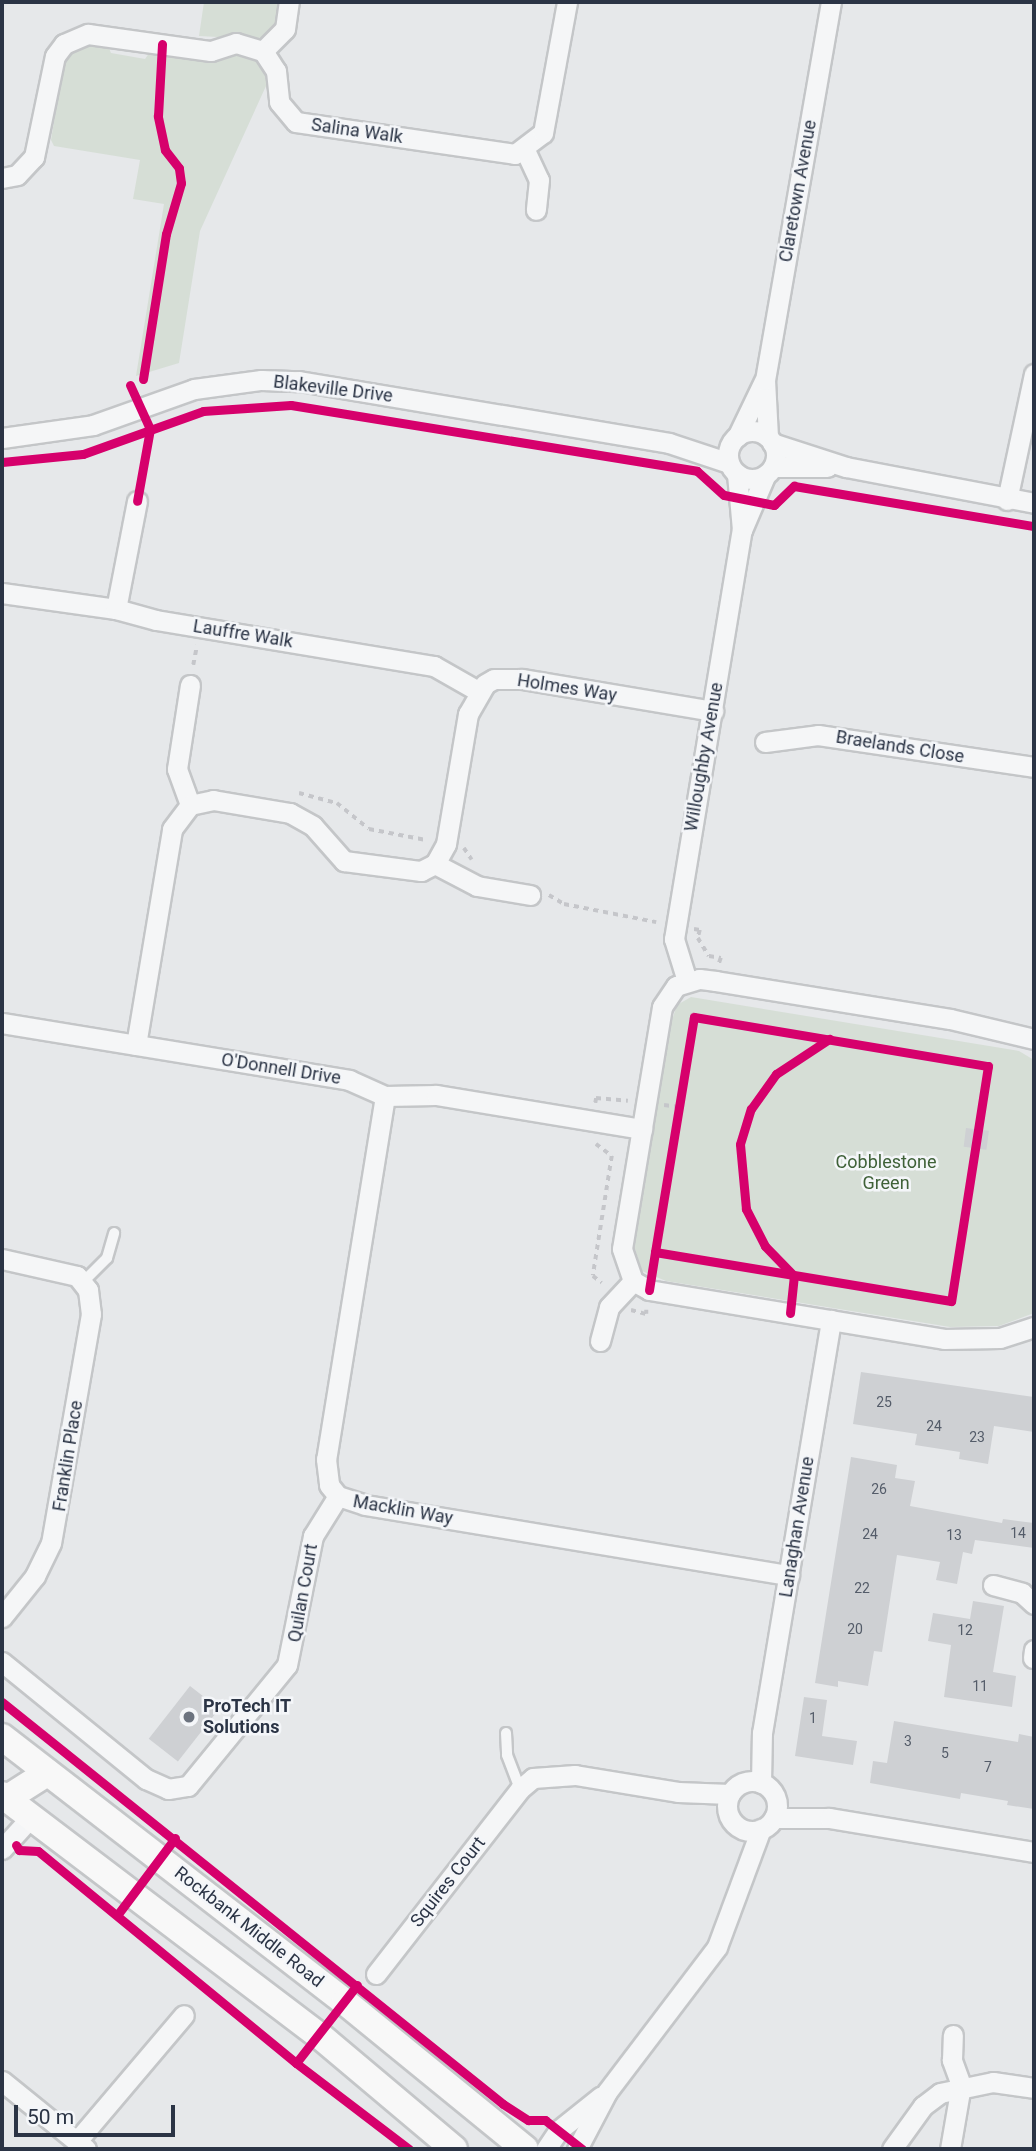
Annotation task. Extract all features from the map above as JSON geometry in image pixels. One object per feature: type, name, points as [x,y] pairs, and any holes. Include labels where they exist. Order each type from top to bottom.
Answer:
[{"type":"street","points":[[2,178],[17,175],[34,158],[55,56],[76,37],[105,36],[211,51],[236,43],[263,51],[285,29],[289,2]]},
{"type":"street","points":[[536,210],[539,180],[524,148],[543,133],[567,2]]},
{"type":"street","name":"Claretown Avenue","points":[[770,440],[765,380],[831,2]]},
{"type":"street","name":"Salina Walk","points":[[263,51],[276,71],[279,102],[296,122],[515,154],[524,148]]},
{"type":"street","points":[[1007,499],[1034,374]]},
{"type":"street","name":"Blakeville Drive","points":[[2,438],[63,432],[194,389],[261,380],[340,387],[669,443],[733,468]]},
{"type":"street","name":"Claretown Avenue","points":[[734,440],[765,380]]},
{"type":"street","points":[[846,467],[769,471],[750,480],[733,468],[734,440],[756,431],[770,440],[846,467],[1034,503]]},
{"type":"street","name":"Blakeville Drive","points":[[669,443],[734,440]]},
{"type":"street","points":[[769,471],[770,440]]},
{"type":"street","name":"Willoughby Avenue","points":[[733,468],[742,530]]},
{"type":"street","name":"Willoughby Avenue","points":[[687,981],[674,939],[742,530],[769,471]]},
{"type":"street","points":[[116,608],[137,501]]},
{"type":"street","name":"Lauffre Walk","points":[[2,593],[116,608],[200,627],[434,666],[478,691]]},
{"type":"street","name":"Holmes Way","points":[[478,691],[494,679],[522,679],[713,711]]},
{"type":"street","points":[[190,685],[177,769],[190,805]]},
{"type":"street","points":[[136,1045],[172,829],[190,805],[213,800],[290,813],[313,826],[336,856],[357,864],[411,872],[435,864],[446,844],[468,714],[478,691]]},
{"type":"street","name":"Braelands Close","points":[[765,742],[818,735],[1034,767]]},
{"type":"street","points":[[435,864],[477,886],[530,895]]},
{"type":"street","points":[[1034,1040],[950,1020],[716,981],[687,981],[676,986],[662,1007],[622,1249],[633,1280],[649,1290],[972,1340],[1034,1327]]},
{"type":"street","name":"O'Donnell Drive","points":[[2,1023],[349,1080],[385,1096],[436,1095],[642,1129]]},
{"type":"street","name":"Macklin Way","points":[[385,1096],[326,1459],[329,1485],[338,1496],[365,1505],[789,1575]]},
{"type":"street","points":[[2,1259],[71,1272],[83,1282]]},
{"type":"street","points":[[600,1341],[609,1307],[633,1280]]},
{"type":"street","name":"Franklin Place","points":[[2,1617],[45,1560],[57,1522],[91,1314],[83,1282]]},
{"type":"street","name":"Lanaghan Avenue","points":[[739,1882],[740,1800],[762,1733],[831,1320]]},
{"type":"street","name":"Quilan Court","points":[[6,1666],[146,1779],[168,1789],[188,1786],[287,1665],[313,1536],[338,1496]]},
{"type":"street","points":[[993,1585],[1022,1593],[1034,1604]]},
{"type":"street","name":"Rockbank Middle Road","points":[[2,1737],[345,2002],[526,2149]]},
{"type":"street","points":[[47,1773],[3,1800],[31,1817],[320,2036],[454,2149]]},
{"type":"street","points":[[2,1849],[31,1817],[47,1773]]},
{"type":"street","name":"Squires Court","points":[[376,1974],[520,1789],[533,1778],[552,1774],[740,1800]]},
{"type":"street","points":[[740,1800],[776,1798],[829,1818],[1034,1852]]},
{"type":"street","name":"Lanaghan Avenue","points":[[577,2149],[607,2092],[717,1948],[739,1882],[767,1824],[776,1798]]},
{"type":"street","points":[[740,1800],[767,1824],[829,1818]]},
{"type":"street","points":[[2,2081],[82,2145],[184,2015]]},
{"type":"street","points":[[950,2149],[961,2085],[952,2060],[953,2035]]},
{"type":"street","points":[[892,2149],[923,2106],[961,2085],[992,2082],[1034,2088]]},
{"type":"street","name":"Lanaghan Avenue","points":[[545,2149],[559,2130],[607,2092]]},
{"type":"lane","points":[[83,1282],[107,1258],[114,1233]]},
{"type":"lane","points":[[506,1733],[507,1755],[520,1789]]},
{"type":"path","points":[[190,685],[200,627]]},
{"type":"path","points":[[677,1116],[681,1094]]},
{"type":"green space","points":[[204,2],[281,2],[278,24],[267,36],[255,39],[199,36]]},
{"type":"green space","points":[[89,43],[108,46],[111,53],[145,59],[150,52],[193,59],[223,51],[256,56],[267,72],[266,86],[200,231],[179,363],[136,376],[164,204],[133,199],[140,160],[54,146],[51,140],[63,66],[74,49]]},
{"type":"green space","name":"Cobblestone Green","points":[[691,997],[1019,1051],[1034,1060],[1034,1313],[999,1326],[950,1327],[666,1281],[642,1271],[634,1246],[671,1023],[677,1005]]},
{"type":"building","points":[[966,1128],[989,1131],[987,1150],[964,1147]]},
{"type":"building","points":[[861,1372],[1034,1397],[1034,1432],[994,1426],[988,1464],[959,1459],[960,1452],[915,1445],[917,1434],[853,1424]]},
{"type":"building","points":[[851,1457],[897,1465],[895,1478],[915,1481],[910,1506],[1002,1523],[1003,1519],[1034,1523],[1034,1548],[975,1540],[972,1554],[963,1552],[957,1584],[936,1580],[940,1562],[897,1555],[882,1652],[874,1651],[868,1686],[838,1681],[838,1687],[815,1683]]},
{"type":"building","points":[[973,1601],[1004,1606],[993,1672],[1016,1676],[1012,1707],[944,1697],[951,1645],[928,1641],[933,1613],[970,1619]]},
{"type":"building","name":"ProTech IT Solutions","points":[[190,1686],[219,1709],[178,1762],[149,1739]]},
{"type":"building","points":[[804,1697],[827,1700],[822,1736],[857,1741],[853,1765],[795,1756]]},
{"type":"building","points":[[894,1721],[1018,1742],[1019,1734],[1034,1737],[1034,1809],[1007,1805],[1008,1801],[961,1793],[960,1799],[870,1783],[873,1761],[887,1763]]},
{"type":"cycle path","points":[[143,379],[166,234],[181,183],[179,168],[165,150],[158,116],[162,44]]},
{"type":"cycle path","points":[[130,385],[150,429],[137,501]]},
{"type":"cycle path","points":[[2,462],[83,454],[203,411],[291,405],[697,471],[724,495],[774,505],[794,486],[1034,526]]},
{"type":"cycle path","points":[[649,1290],[655,1252],[694,1017],[988,1066],[951,1301],[655,1252]]},
{"type":"cycle path","points":[[790,1313],[794,1276],[765,1246],[746,1209],[740,1144],[751,1109],[776,1074],[829,1039]]},
{"type":"cycle path","points":[[2,1702],[503,2104],[528,2120],[545,2120],[582,2149]]},
{"type":"cycle path","points":[[118,1914],[175,1838]]},
{"type":"cycle path","points":[[16,1845],[19,1850],[38,1851],[296,2063],[409,2149]]},
{"type":"cycle path","points":[[296,2063],[357,1985]]},
{"type":"place","name":"ProTech IT Solutions","points":[[189,1717]]}]
